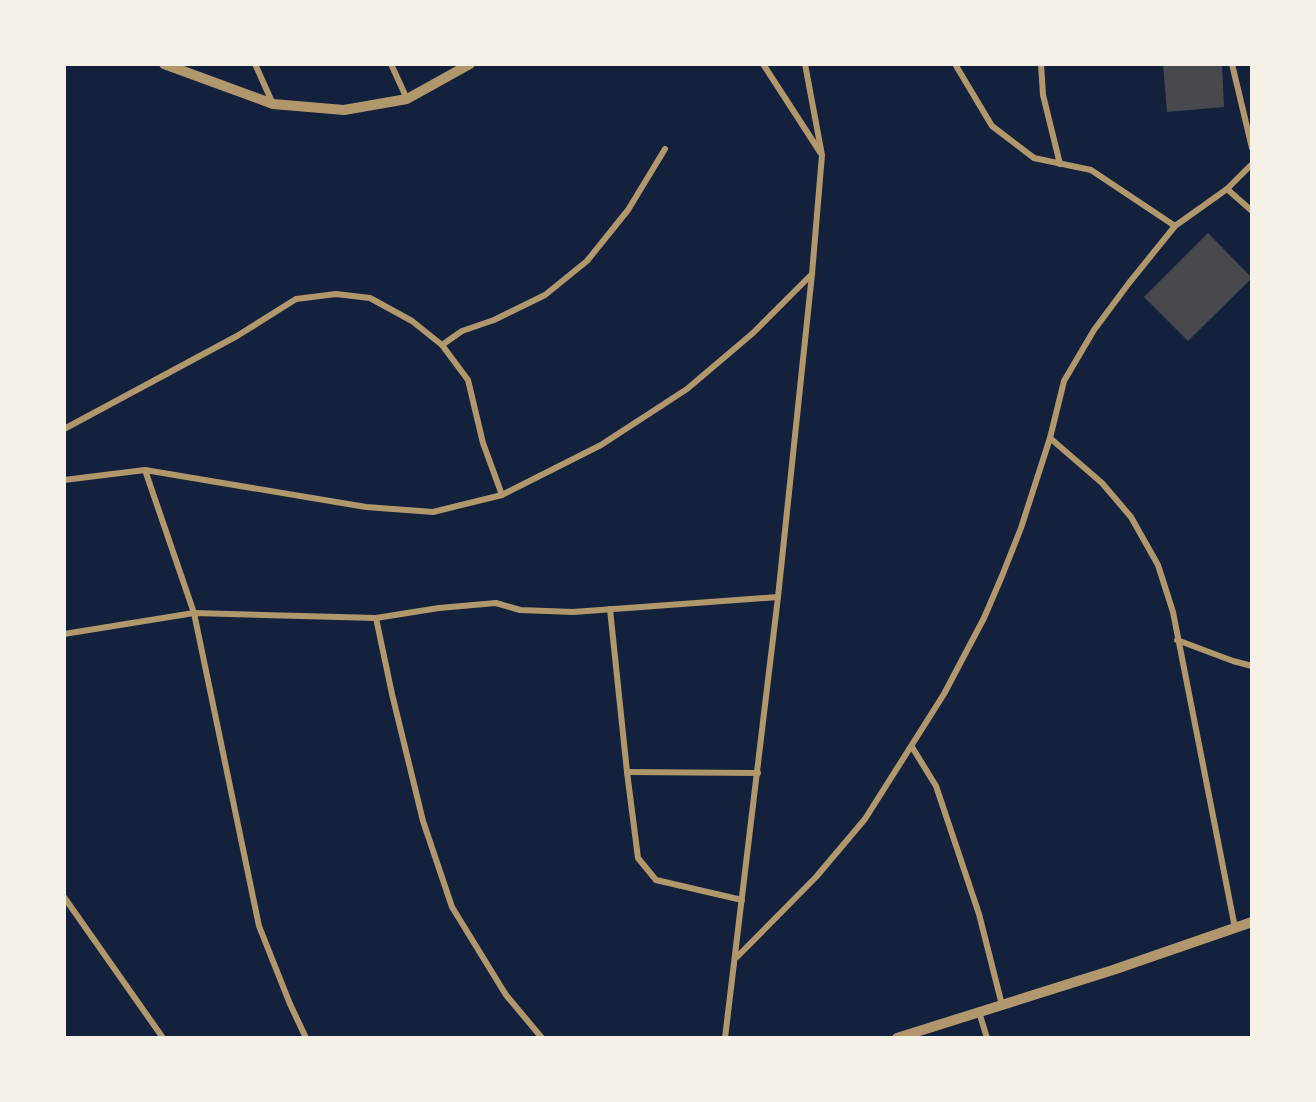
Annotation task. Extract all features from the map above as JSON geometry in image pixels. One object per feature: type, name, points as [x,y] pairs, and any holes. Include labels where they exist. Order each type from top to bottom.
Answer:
[{"type":"street","points":[[164,64],[273,104],[344,110],[407,99],[470,64]]},
{"type":"street","points":[[255,64],[273,104]]},
{"type":"street","points":[[391,64],[407,99]]},
{"type":"street","points":[[763,64],[822,155]]},
{"type":"street","points":[[725,1038],[778,597],[812,274],[822,155],[805,64]]},
{"type":"street","points":[[955,64],[992,126],[1034,158],[1091,170],[1175,226]]},
{"type":"street","points":[[1041,64],[1043,95],[1060,164]]},
{"type":"street","points":[[1232,64],[1251,148]]},
{"type":"street","points":[[442,345],[462,331],[494,320],[545,295],[587,261],[628,210],[665,149]]},
{"type":"street","points":[[736,957],[816,877],[866,819],[944,694],[988,608],[1021,528],[1050,438],[1064,381],[1094,330],[1175,226],[1227,189],[1251,164]]},
{"type":"street","points":[[1227,189],[1251,211]]},
{"type":"street","points":[[64,480],[144,470],[366,507],[433,512],[502,495],[601,445],[687,389],[753,333],[812,274]]},
{"type":"street","points":[[64,429],[237,336],[296,299],[336,294],[370,297],[412,321],[442,345],[468,380],[483,443],[502,495]]},
{"type":"street","points":[[1050,438],[1102,483],[1131,517],[1158,565],[1173,612],[1235,928]]},
{"type":"street","points":[[144,470],[194,613],[259,926],[306,1038]]},
{"type":"street","points":[[64,634],[194,613],[376,618],[439,608],[496,603],[520,610],[573,612],[778,597]]},
{"type":"street","points":[[610,609],[638,858],[656,880],[742,900]]},
{"type":"street","points":[[376,618],[423,820],[452,907],[506,995],[542,1038]]},
{"type":"street","points":[[1177,640],[1251,666]]},
{"type":"street","points":[[912,747],[936,786],[979,914],[1002,1005]]},
{"type":"street","points":[[627,772],[758,773]]},
{"type":"street","points":[[64,897],[163,1038]]},
{"type":"street","points":[[897,1038],[1113,970],[1251,922]]},
{"type":"street","points":[[979,1012],[987,1038]]},
{"type":"building","points":[[1163,64],[1222,64],[1224,107],[1167,112]]},
{"type":"building","points":[[1208,233],[1252,278],[1188,341],[1144,297]]}]
